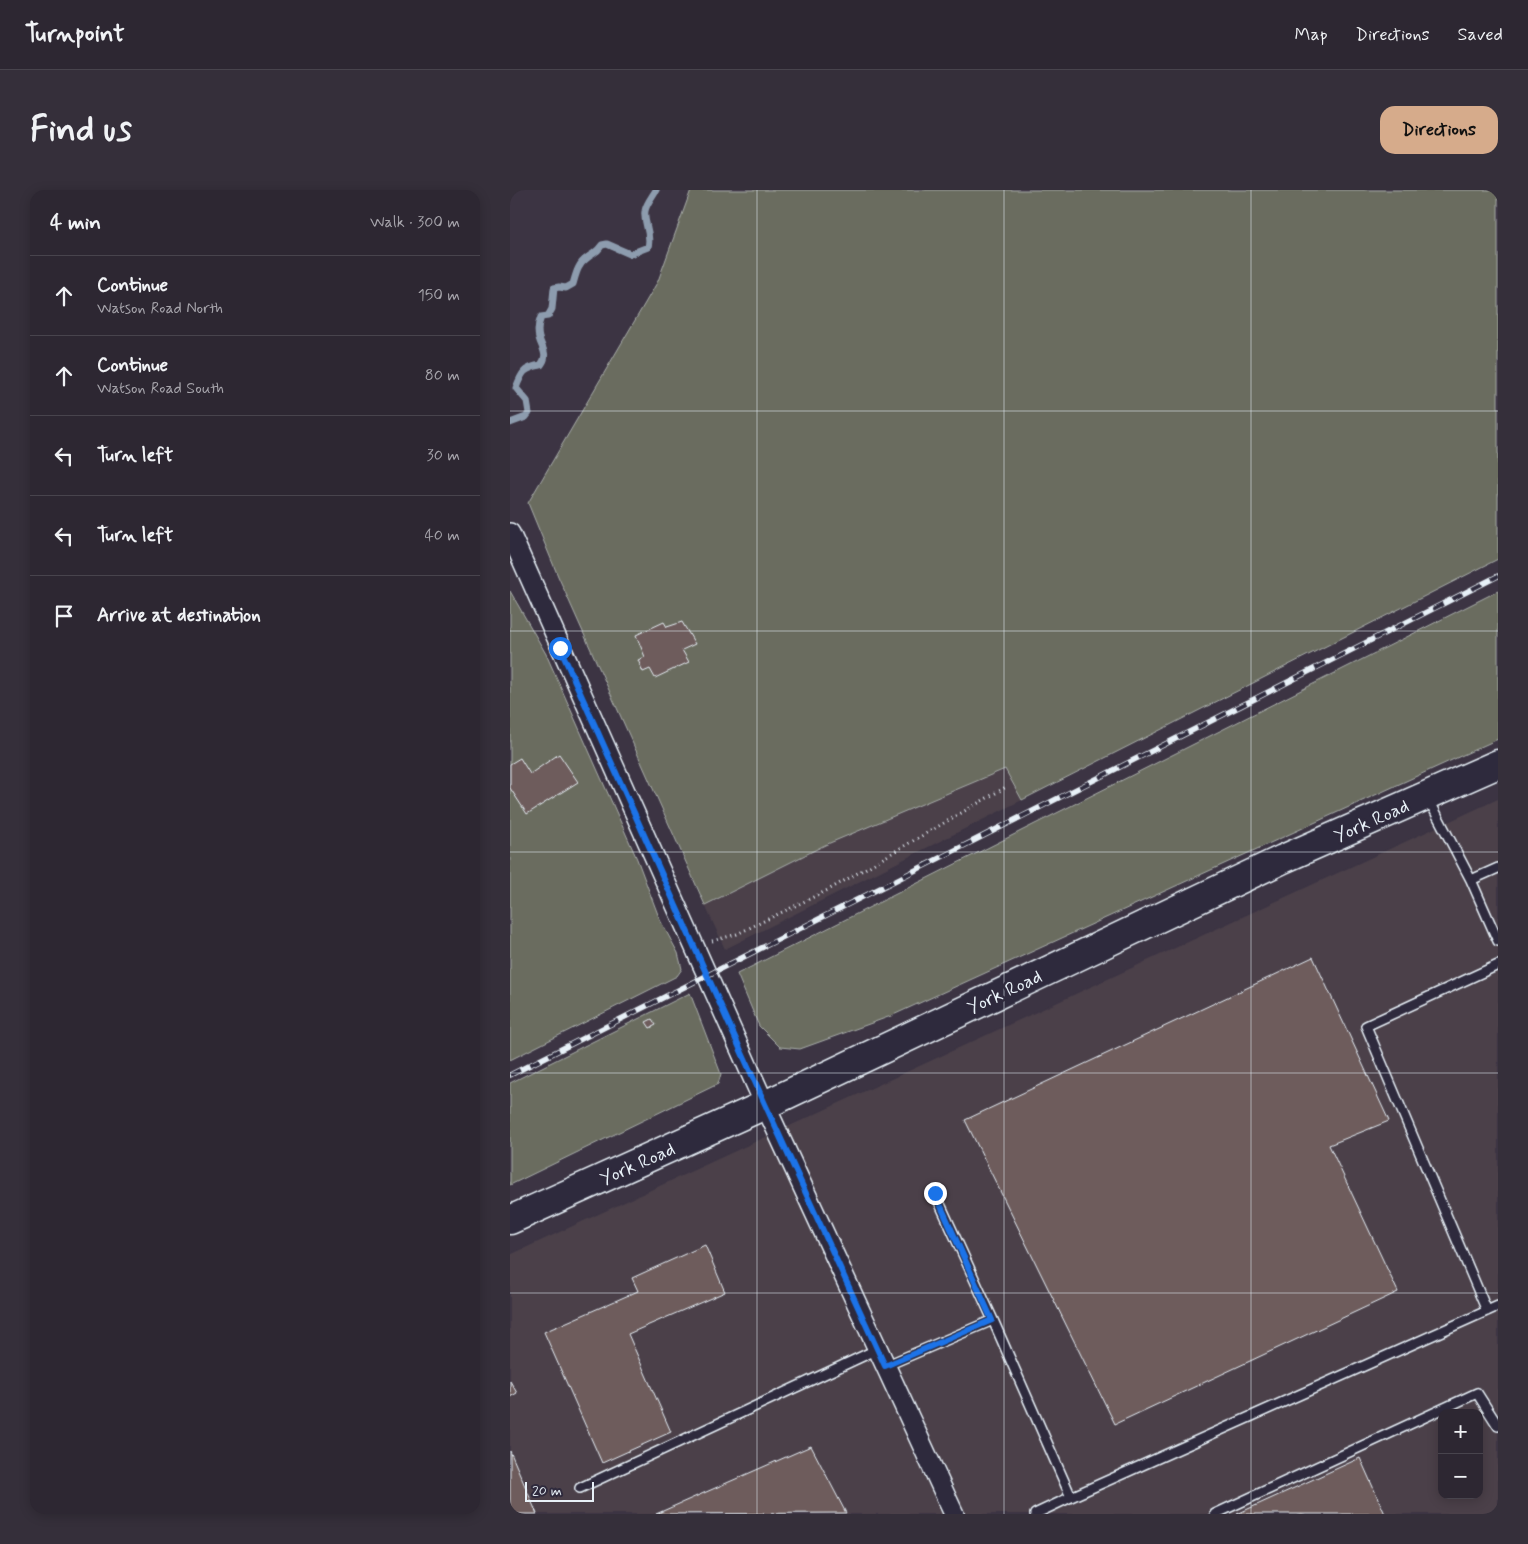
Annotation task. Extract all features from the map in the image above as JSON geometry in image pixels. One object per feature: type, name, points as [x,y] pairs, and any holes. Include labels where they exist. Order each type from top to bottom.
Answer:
[{"type":"main road","name":"York Road","points":[[510,1220],[765,1104],[1283,859],[1498,764]]},
{"type":"street","points":[[510,533],[765,1104],[954,1514]]},
{"type":"lane","points":[[1427,796],[1471,880],[1498,941]]},
{"type":"lane","points":[[1471,880],[1498,868]]},
{"type":"lane","points":[[1486,1311],[1366,1026],[1498,965]]},
{"type":"lane","points":[[935,1193],[1071,1497]]},
{"type":"lane","points":[[1035,1514],[1498,1306]]},
{"type":"lane","points":[[885,1366],[992,1320]]},
{"type":"lane","points":[[580,1488],[878,1348]]},
{"type":"lane","points":[[1215,1514],[1477,1393],[1498,1426]]},
{"type":"path","points":[[695,946],[737,934],[830,889],[1006,787]]},
{"type":"shaded area","points":[[1005,769],[1022,800],[725,949],[705,905],[825,845]]},
{"type":"shaded area","points":[[1498,799],[1498,1514],[510,1514],[510,1255]]},
{"type":"green space","points":[[691,190],[1498,190],[1498,559],[1022,800],[1005,769],[825,845],[705,905],[558,576],[528,503],[658,281]]},
{"type":"green space","points":[[510,591],[546,654],[637,859],[660,920],[678,953],[682,969],[677,976],[510,1060]]},
{"type":"green space","points":[[1498,591],[1498,739],[891,1016],[800,1049],[780,1047],[759,1026],[737,974]]},
{"type":"green space","points":[[690,993],[721,1074],[718,1084],[510,1185],[510,1083]]},
{"type":"building","points":[[664,622],[667,627],[682,622],[695,644],[682,650],[689,662],[655,678],[650,669],[643,672],[638,660],[645,657],[636,635]]},
{"type":"building","points":[[559,754],[578,782],[527,814],[510,788],[510,764],[520,758],[530,774]]},
{"type":"building","points":[[1313,957],[1389,1121],[1329,1145],[1398,1292],[1115,1424],[965,1120]]},
{"type":"building","points":[[652,1019],[656,1025],[650,1028],[646,1022]]},
{"type":"building","points":[[705,1245],[725,1292],[628,1334],[671,1432],[602,1463],[544,1332],[638,1291],[632,1278]]},
{"type":"building","points":[[510,1381],[517,1393],[510,1397]]},
{"type":"building","points":[[811,1446],[846,1513],[656,1514]]},
{"type":"building","points":[[510,1451],[537,1514],[510,1514]]},
{"type":"building","points":[[1360,1458],[1385,1514],[1237,1514]]},
{"type":"waterway","points":[[510,423],[526,417],[529,413],[527,401],[516,388],[524,372],[527,369],[541,365],[543,361],[545,355],[539,338],[538,327],[541,317],[548,316],[552,309],[554,288],[566,288],[573,284],[581,263],[602,245],[607,244],[630,254],[648,247],[649,237],[645,211],[656,190]]},
{"type":"railway","points":[[510,1075],[1498,576]]},
{"type":"route","points":[[560,648],[885,1366],[992,1320],[935,1193]]}]
